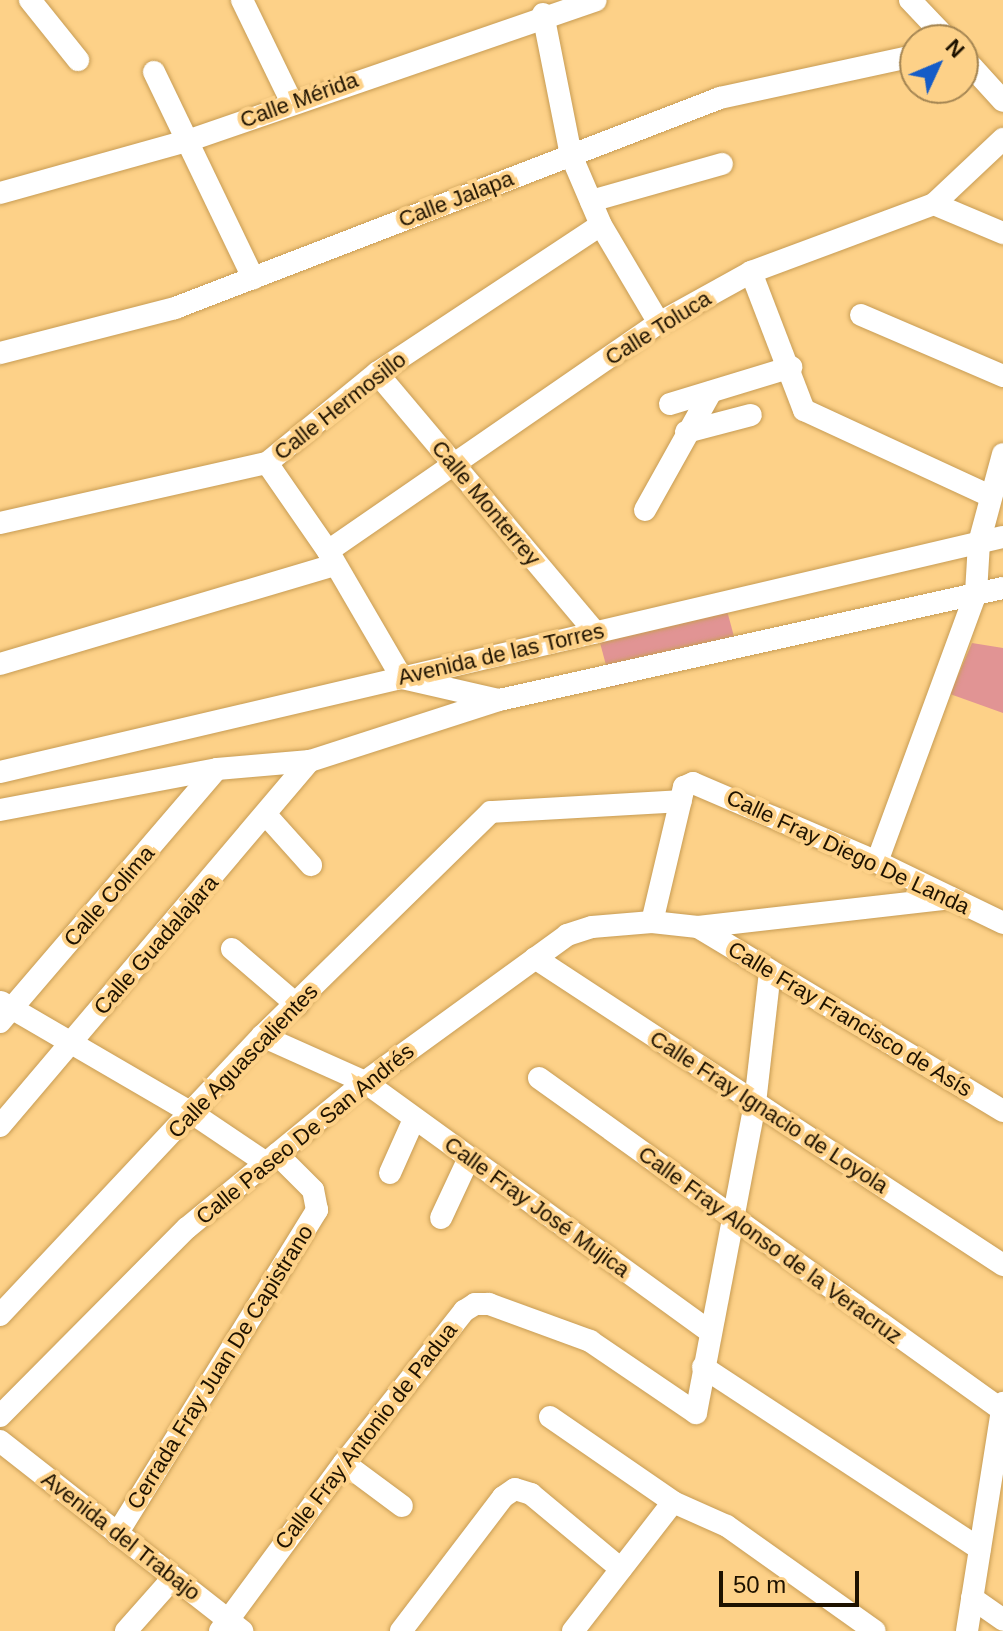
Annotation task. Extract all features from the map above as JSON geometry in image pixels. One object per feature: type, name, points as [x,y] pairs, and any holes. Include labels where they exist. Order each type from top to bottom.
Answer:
[{"type":"street","points":[[30,0],[78,60]]},
{"type":"street","points":[[242,0],[291,101]]},
{"type":"street","name":"Calle Mérida","points":[[0,193],[190,140],[291,101],[543,14],[596,0]]},
{"type":"street","points":[[910,0],[933,24]]},
{"type":"street","points":[[543,14],[571,155],[601,225],[659,323]]},
{"type":"street","name":"Calle Jalapa","points":[[0,353],[175,308],[720,98],[899,59]]},
{"type":"street","points":[[154,72],[190,140],[253,278]]},
{"type":"street","points":[[979,75],[1003,101]]},
{"type":"street","name":"Calle Toluca","points":[[0,664],[331,558],[452,462],[659,323],[751,272],[934,204],[1003,139]]},
{"type":"street","points":[[591,201],[722,164]]},
{"type":"street","points":[[934,204],[1003,233]]},
{"type":"street","name":"Calle Hermosillo","points":[[0,523],[267,463],[377,373],[601,225]]},
{"type":"street","points":[[751,272],[792,367],[800,401],[814,417],[990,496]]},
{"type":"street","points":[[861,315],[1003,376]]},
{"type":"street","points":[[670,404],[792,367]]},
{"type":"street","name":"Calle Monterrey","points":[[377,373],[595,632]]},
{"type":"street","points":[[645,510],[711,392]]},
{"type":"street","points":[[686,432],[751,415]]},
{"type":"street","points":[[877,862],[976,593],[979,543],[1003,454]]},
{"type":"street","points":[[267,463],[331,558],[402,678],[499,700]]},
{"type":"street","name":"Avenida de las Torres","points":[[0,772],[1003,537]]},
{"type":"street","name":"Avenida de las Torres","points":[[2,813],[217,769],[310,761],[499,700],[1003,588]]},
{"type":"street","name":"Calle Guadalajara","points":[[0,1126],[267,816],[310,761]]},
{"type":"street","name":"Calle Colima","points":[[4,1011],[217,769]]},
{"type":"street","points":[[652,922],[687,792]]},
{"type":"street","name":"Calle Fray Diego De Landa","points":[[491,812],[687,792],[877,862],[1003,923]]},
{"type":"street","name":"Calle Aguascalientes","points":[[0,1315],[262,1036],[491,812]]},
{"type":"street","points":[[267,816],[311,865]]},
{"type":"street","points":[[698,927],[951,898]]},
{"type":"street","name":"Calle Paseo De San Andrés","points":[[0,1416],[187,1228],[365,1082],[535,958],[579,929],[652,922],[698,927]]},
{"type":"street","name":"Calle Fray Francisco de Asís","points":[[698,927],[1003,1111]]},
{"type":"street","points":[[232,949],[297,1005]]},
{"type":"street","name":"Calle Fray Ignacio de Loyola","points":[[535,958],[1003,1265]]},
{"type":"street","points":[[770,971],[755,1103],[703,1367],[980,1549]]},
{"type":"street","points":[[4,1011],[272,1159]]},
{"type":"street","name":"Calle Fray José Mujica","points":[[262,1036],[365,1082],[710,1332]]},
{"type":"street","name":"Calle Fray Alonso de la Veracruz","points":[[539,1078],[732,1220],[1002,1406]]},
{"type":"street","points":[[390,1173],[414,1119]]},
{"type":"street","points":[[441,1218],[469,1158]]},
{"type":"street","name":"Cerrada Fray Juan De Capistrano","points":[[117,1534],[317,1210],[319,1199],[272,1159]]},
{"type":"street","name":"Calle Fray Antonio de Padua","points":[[229,1627],[344,1463],[464,1311],[475,1304],[489,1304],[590,1341],[696,1413],[703,1367]]},
{"type":"street","points":[[967,1631],[980,1549],[997,1485],[1002,1406]]},
{"type":"street","points":[[550,1417],[673,1502],[727,1526],[875,1631]]},
{"type":"street","name":"Avenida del Trabajo","points":[[0,1441],[173,1578],[229,1627]]},
{"type":"street","points":[[344,1463],[402,1506]]},
{"type":"street","points":[[401,1631],[503,1497],[515,1489],[531,1494],[621,1569]]},
{"type":"street","points":[[573,1631],[673,1502]]},
{"type":"street","points":[[126,1631],[173,1578]]},
{"type":"street","points":[[972,1598],[1003,1620]]},
{"type":"shaded area","points":[[725,603],[738,653],[612,687],[598,637]]},
{"type":"shaded area","points":[[972,643],[1003,648],[1003,713],[950,694]]}]
